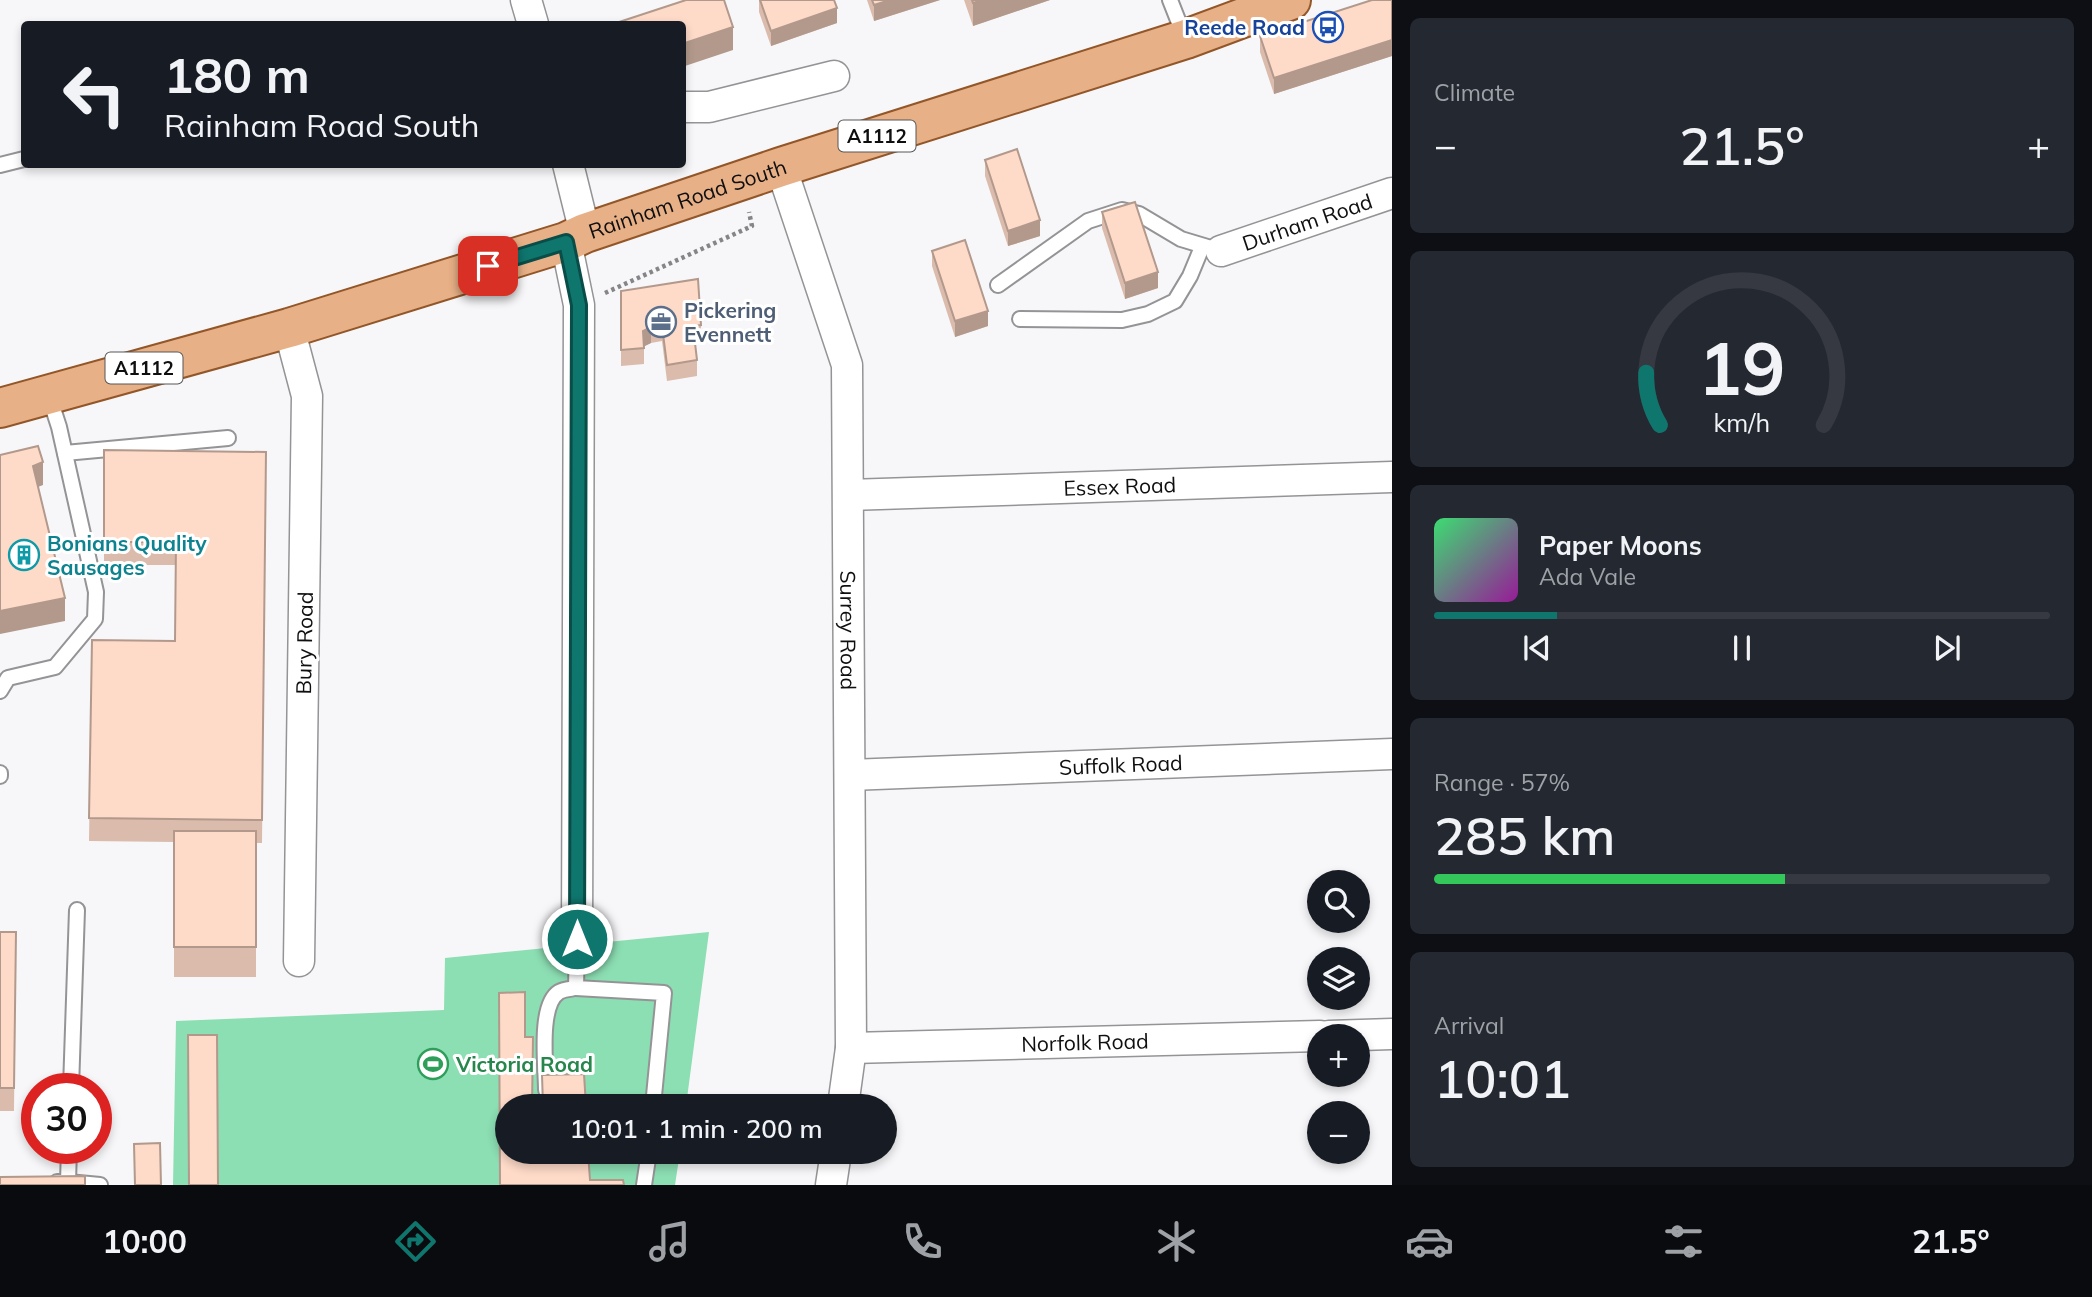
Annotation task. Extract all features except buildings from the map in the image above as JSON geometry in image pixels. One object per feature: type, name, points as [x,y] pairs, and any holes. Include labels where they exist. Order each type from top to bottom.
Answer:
[{"type":"main road","name":"Rainham Road South","points":[[0,408],[289,328],[575,238],[741,180],[1186,39],[1292,0]]},
{"type":"street","points":[[526,0],[532,21]]},
{"type":"street","points":[[686,107],[709,107],[834,76]]},
{"type":"street","name":"Surrey Road","points":[[781,167],[847,365],[851,1048],[845,1094]]},
{"type":"street","points":[[568,168],[579,305],[577,939]]},
{"type":"street","name":"Durham Road","points":[[1212,249],[1392,192]]},
{"type":"street","name":"Bury Road","points":[[289,328],[307,396],[299,961]]},
{"type":"street","name":"Essex Road","points":[[849,495],[1392,477]]},
{"type":"street","name":"Suffolk Road","points":[[850,775],[1392,754]]},
{"type":"street","points":[[1370,1035],[1392,1034]]},
{"type":"street","name":"Norfolk Road","points":[[851,1048],[1307,1036]]},
{"type":"street","points":[[831,1185],[834,1164]]},
{"type":"lane","points":[[1170,0],[1186,39]]},
{"type":"lane","points":[[0,165],[21,160]]},
{"type":"lane","points":[[998,285],[1088,221],[1122,210],[1139,214],[1181,239],[1212,249],[1190,276],[1175,301],[1148,314],[1122,320],[1020,319]]},
{"type":"lane","points":[[0,691],[8,678],[55,667],[95,619],[96,592],[65,453],[49,395]]},
{"type":"lane","points":[[65,453],[228,438]]},
{"type":"lane","points":[[72,1073],[77,910]]},
{"type":"lane","points":[[576,988],[577,939]]},
{"type":"lane","points":[[546,1090],[545,1020],[550,1002],[560,991],[576,988],[664,993],[654,1094]]},
{"type":"lane","points":[[68,1182],[69,1164]]},
{"type":"lane","points":[[644,1185],[647,1164]]},
{"type":"lane","points":[[41,1183],[100,1185]]},
{"type":"path","points":[[579,305],[752,226],[741,180]]},
{"type":"green space","name":"Victoria Road","points":[[709,932],[688,1094],[495,1094],[495,1164],[678,1164],[675,1185],[173,1185],[176,1021],[444,1010],[445,958]]},
{"type":"place","name":"Reede Road","points":[[1328,27]]},
{"type":"place","name":"Pickering Evennett","points":[[661,322]]},
{"type":"place","name":"Bonians Quality Sausages","points":[[24,555]]},
{"type":"place","name":"Victoria Road","points":[[433,1064]]},
{"type":"route","points":[[488,266],[566,242],[579,305],[577,939]]}]
